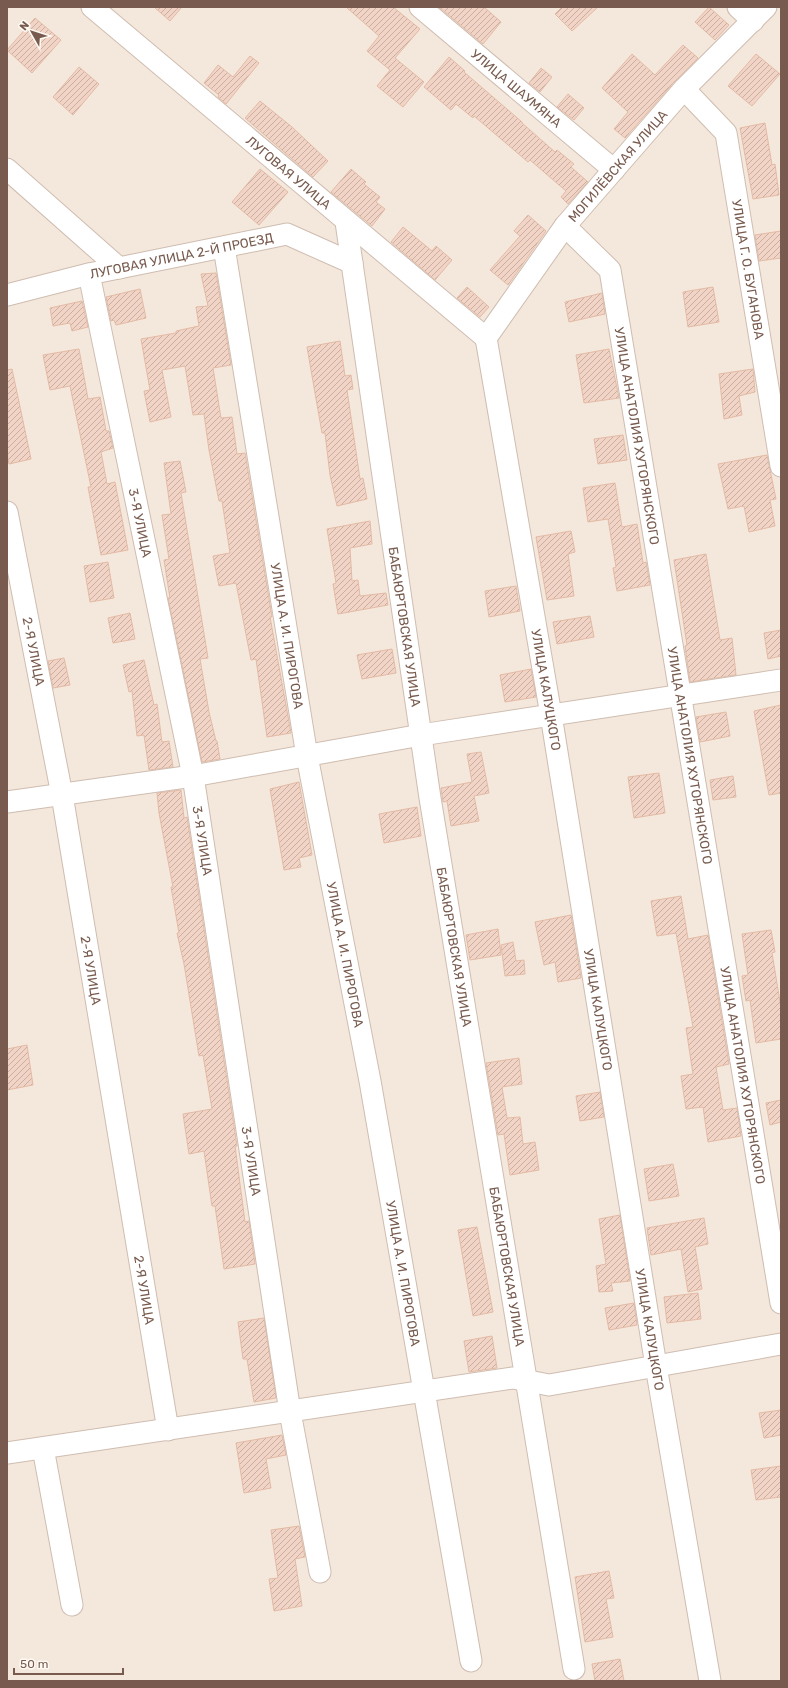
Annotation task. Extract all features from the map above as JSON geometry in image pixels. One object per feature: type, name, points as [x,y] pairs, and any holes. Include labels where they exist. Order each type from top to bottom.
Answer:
[{"type":"street","name":"УЛИЦА ШАУМЯНА","points":[[420,7],[614,170]]},
{"type":"street","points":[[738,7],[760,14]]},
{"type":"street","name":"ЛУГОВАЯ УЛИЦА","points":[[106,11],[346,222],[486,338]]},
{"type":"street","name":"МОГИЛЁВСКАЯ УЛИЦА","points":[[486,338],[564,226],[684,89],[760,14]]},
{"type":"street","name":"УЛИЦА Г. О. БУГАНОВА","points":[[684,89],[726,133],[781,466]]},
{"type":"street","points":[[7,169],[119,268]]},
{"type":"street","name":"БАБАЮРТОВСКАЯ УЛИЦА","points":[[346,222],[421,735],[574,1669]]},
{"type":"street","name":"УЛИЦА АНАТОЛИЯ ХУТОРЯНСКОГО","points":[[564,226],[610,270],[781,1303]]},
{"type":"street","name":"ЛУГОВАЯ УЛИЦА 2-Й ПРОЕЗД","points":[[7,295],[89,274],[287,234],[352,263]]},
{"type":"street","name":"УЛИЦА А. И. ПИРОГОВА","points":[[224,247],[307,756],[370,1081],[471,1661]]},
{"type":"street","name":"3-Я УЛИЦА","points":[[89,274],[193,776],[290,1412],[320,1572]]},
{"type":"street","name":"УЛИЦА КАЛУЦКОГО","points":[[486,338],[551,714],[656,1366],[710,1681]]},
{"type":"street","name":"2-Я УЛИЦА","points":[[7,512],[62,795],[168,1430]]},
{"type":"street","points":[[7,802],[193,776],[421,735],[781,680]]},
{"type":"street","points":[[7,1453],[513,1378],[549,1386],[781,1344]]},
{"type":"street","points":[[43,1448],[72,1605]]},
{"type":"shaded area","points":[[7,7],[781,7],[781,1681],[7,1681]]},
{"type":"building","points":[[154,7],[182,7],[170,21]]},
{"type":"building","points":[[346,7],[393,7],[420,29],[395,58],[424,82],[403,107],[377,86],[390,70],[367,51],[379,36]]},
{"type":"building","points":[[439,7],[484,7],[501,22],[483,44]]},
{"type":"building","points":[[562,7],[598,7],[572,31],[555,14]]},
{"type":"building","points":[[709,7],[729,25],[715,40],[695,22]]},
{"type":"building","points":[[35,18],[61,40],[32,73],[7,50]]},
{"type":"building","points":[[683,45],[698,58],[675,81],[625,138],[614,129],[628,112],[602,88],[632,54],[655,75]]},
{"type":"building","points":[[756,54],[780,74],[752,106],[728,86]]},
{"type":"building","points":[[250,56],[259,63],[226,104],[218,97],[219,95],[204,83],[218,65],[233,77]]},
{"type":"building","points":[[449,57],[555,152],[557,150],[574,164],[571,167],[588,182],[568,204],[561,197],[566,191],[530,160],[528,162],[474,116],[473,118],[456,104],[451,110],[424,87]]},
{"type":"building","points":[[79,67],[99,84],[73,115],[53,97]]},
{"type":"building","points":[[541,68],[552,77],[540,92],[529,83]]},
{"type":"building","points":[[568,94],[584,108],[574,120],[557,107]]},
{"type":"building","points":[[260,101],[292,127],[328,161],[313,177],[245,118]]},
{"type":"building","points":[[765,123],[772,165],[775,164],[779,195],[753,199],[740,128]]},
{"type":"building","points":[[260,169],[288,192],[259,225],[232,202]]},
{"type":"building","points":[[351,169],[366,182],[364,184],[380,197],[376,202],[385,209],[372,226],[331,192]]},
{"type":"building","points":[[528,215],[546,231],[508,285],[490,270],[520,236],[514,231]]},
{"type":"building","points":[[403,227],[432,251],[436,246],[452,260],[435,280],[391,242]]},
{"type":"building","points":[[781,231],[781,258],[759,261],[755,235]]},
{"type":"building","points":[[216,273],[231,365],[213,368],[221,418],[232,417],[237,454],[245,453],[272,617],[270,617],[291,733],[267,737],[256,659],[251,660],[236,583],[219,586],[213,556],[230,553],[222,501],[219,501],[209,450],[204,414],[193,415],[185,366],[162,370],[171,417],[150,422],[144,391],[150,390],[141,339],[176,333],[176,331],[199,326],[196,307],[208,306],[201,274]]},
{"type":"building","points":[[467,287],[489,307],[480,317],[457,298]]},
{"type":"building","points":[[713,287],[719,322],[688,327],[683,292]]},
{"type":"building","points":[[140,289],[146,318],[116,325],[114,320],[111,321],[106,297]]},
{"type":"building","points":[[602,293],[605,314],[569,322],[565,302]]},
{"type":"building","points":[[82,301],[88,327],[72,331],[70,323],[53,326],[50,308]]},
{"type":"building","points":[[340,341],[345,376],[351,375],[353,389],[347,390],[360,479],[363,478],[367,499],[337,506],[330,475],[325,433],[322,433],[307,347]]},
{"type":"building","points":[[79,349],[88,399],[100,397],[106,431],[109,431],[113,448],[101,452],[107,484],[115,482],[128,550],[101,555],[88,487],[91,487],[70,386],[50,390],[43,355]]},
{"type":"building","points":[[609,349],[619,398],[584,403],[576,355]]},
{"type":"building","points":[[12,369],[31,459],[9,464],[7,455],[7,370]]},
{"type":"building","points":[[753,369],[755,392],[739,396],[742,415],[724,419],[719,374]]},
{"type":"building","points":[[623,435],[627,460],[598,464],[594,439]]},
{"type":"building","points":[[767,455],[776,499],[770,500],[775,526],[749,532],[744,506],[728,509],[718,464]]},
{"type":"building","points":[[180,461],[186,492],[181,493],[208,658],[200,659],[209,712],[220,759],[202,762],[168,598],[170,598],[164,560],[169,559],[162,515],[171,514],[164,463]]},
{"type":"building","points":[[615,483],[622,527],[637,524],[643,563],[646,562],[650,585],[617,591],[613,568],[616,567],[608,519],[588,522],[583,488]]},
{"type":"building","points":[[370,521],[372,544],[350,548],[352,581],[358,580],[360,596],[386,593],[388,605],[338,614],[333,584],[336,583],[327,529]]},
{"type":"building","points":[[571,531],[575,552],[568,554],[574,596],[547,600],[536,537]]},
{"type":"building","points":[[706,554],[720,640],[732,638],[736,675],[690,682],[685,646],[687,645],[674,560]]},
{"type":"building","points":[[108,562],[114,598],[90,602],[84,566]]},
{"type":"building","points":[[516,586],[520,611],[489,617],[485,591]]},
{"type":"building","points":[[130,613],[135,639],[113,643],[108,618]]},
{"type":"building","points":[[590,616],[594,637],[557,644],[553,622]]},
{"type":"building","points":[[781,630],[781,656],[768,659],[764,633]]},
{"type":"building","points":[[392,649],[396,673],[362,679],[357,655]]},
{"type":"building","points":[[64,658],[70,685],[53,688],[48,661]]},
{"type":"building","points":[[144,660],[154,705],[157,704],[162,742],[169,741],[173,767],[149,770],[144,735],[137,736],[132,691],[129,692],[123,665]]},
{"type":"building","points":[[531,669],[536,697],[505,702],[500,675]]},
{"type":"building","points":[[781,705],[781,793],[769,795],[754,711]]},
{"type":"building","points":[[726,712],[730,736],[700,742],[696,717]]},
{"type":"building","points":[[481,752],[489,793],[474,796],[479,821],[451,826],[447,801],[443,802],[441,788],[472,782],[467,754]]},
{"type":"building","points":[[659,773],[665,813],[634,818],[628,777]]},
{"type":"building","points":[[733,776],[736,797],[713,800],[710,780]]},
{"type":"building","points":[[299,782],[312,855],[299,858],[301,867],[284,870],[270,789]]},
{"type":"building","points":[[181,790],[184,818],[187,817],[237,1146],[235,1146],[245,1222],[249,1221],[255,1264],[224,1269],[215,1206],[212,1206],[204,1151],[189,1154],[183,1114],[212,1109],[203,1055],[199,1056],[184,964],[177,933],[179,933],[171,887],[173,887],[159,813],[157,793]]},
{"type":"building","points":[[417,807],[421,836],[384,843],[379,814]]},
{"type":"building","points":[[681,896],[688,939],[708,935],[729,1064],[716,1067],[723,1110],[737,1108],[741,1136],[708,1142],[703,1107],[686,1109],[681,1076],[693,1074],[686,1028],[693,1027],[676,933],[657,936],[651,901]]},
{"type":"building","points":[[571,915],[581,978],[558,982],[555,962],[544,965],[535,922]]},
{"type":"building","points":[[498,929],[501,955],[470,960],[466,935]]},
{"type":"building","points":[[771,930],[775,952],[772,953],[781,1008],[781,1039],[756,1043],[750,1000],[746,1001],[742,976],[748,975],[742,934]]},
{"type":"building","points":[[513,942],[516,961],[524,960],[525,974],[505,976],[501,945]]},
{"type":"building","points":[[27,1045],[33,1085],[7,1090],[7,1049]]},
{"type":"building","points":[[519,1058],[522,1084],[502,1087],[507,1118],[520,1117],[523,1144],[535,1142],[539,1170],[510,1175],[504,1134],[498,1135],[486,1063]]},
{"type":"building","points":[[600,1092],[604,1117],[580,1121],[576,1096]]},
{"type":"building","points":[[781,1100],[781,1122],[770,1125],[766,1103]]},
{"type":"building","points":[[673,1164],[679,1196],[649,1201],[644,1169]]},
{"type":"building","points":[[620,1215],[630,1281],[611,1283],[613,1291],[599,1292],[596,1266],[606,1264],[599,1219]]},
{"type":"building","points":[[704,1218],[708,1244],[695,1247],[702,1289],[688,1292],[681,1249],[651,1255],[647,1228]]},
{"type":"building","points":[[477,1227],[493,1312],[473,1316],[458,1230]]},
{"type":"building","points":[[698,1293],[701,1319],[667,1323],[664,1297]]},
{"type":"building","points":[[634,1303],[637,1325],[609,1330],[605,1308]]},
{"type":"building","points":[[264,1318],[276,1398],[254,1402],[247,1359],[243,1359],[238,1322]]},
{"type":"building","points":[[492,1336],[497,1368],[469,1372],[464,1341]]},
{"type":"building","points":[[781,1410],[781,1435],[764,1438],[759,1413]]},
{"type":"building","points":[[282,1435],[286,1455],[266,1459],[271,1488],[244,1493],[236,1443]]},
{"type":"building","points":[[781,1466],[781,1497],[756,1500],[751,1470]]},
{"type":"building","points":[[299,1526],[305,1557],[295,1559],[302,1606],[274,1611],[269,1579],[278,1578],[271,1530]]},
{"type":"building","points":[[609,1571],[614,1598],[606,1599],[613,1637],[585,1642],[575,1577]]},
{"type":"building","points":[[620,1659],[624,1681],[595,1681],[592,1664]]}]
